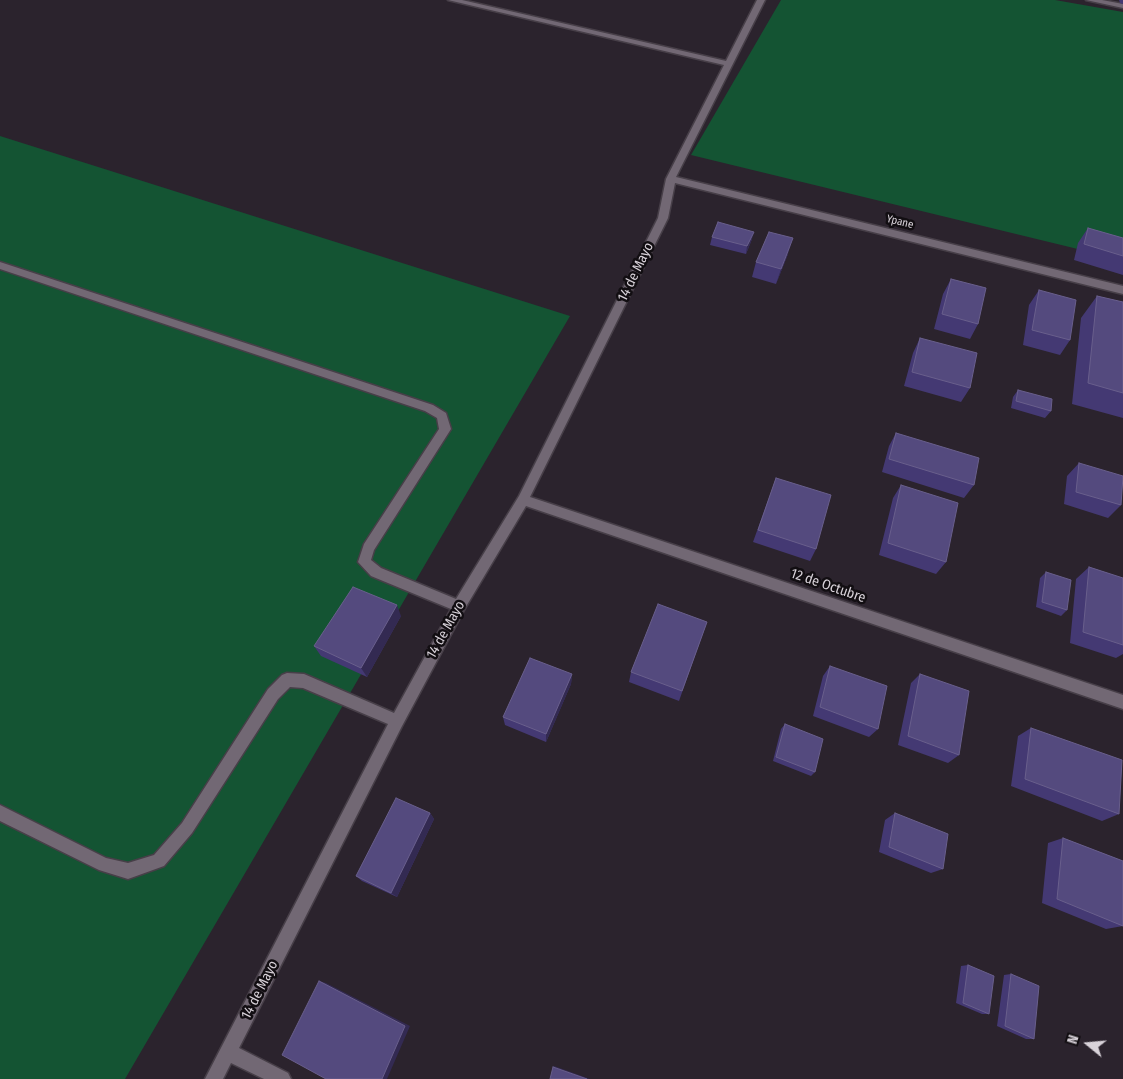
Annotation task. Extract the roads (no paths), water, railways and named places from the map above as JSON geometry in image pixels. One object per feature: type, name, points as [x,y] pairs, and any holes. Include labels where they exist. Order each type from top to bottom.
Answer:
[{"type":"street","points":[[452,0],[729,64]]},
{"type":"street","name":"14 de Mayo","points":[[214,1079],[397,721],[459,606],[523,500],[663,218],[671,179],[762,0]]},
{"type":"street","points":[[1090,0],[1123,6]]},
{"type":"street","name":"Ypane","points":[[671,179],[1123,290]]},
{"type":"street","points":[[0,265],[429,408],[442,416],[445,429],[368,548],[364,562],[376,572],[459,606]]},
{"type":"street","name":"12 de Octubre","points":[[523,500],[1123,702]]},
{"type":"street","points":[[0,813],[104,865],[128,871],[159,861],[182,834],[273,694],[287,680],[304,681],[397,721]]},
{"type":"street","points":[[228,1052],[282,1079]]}]
